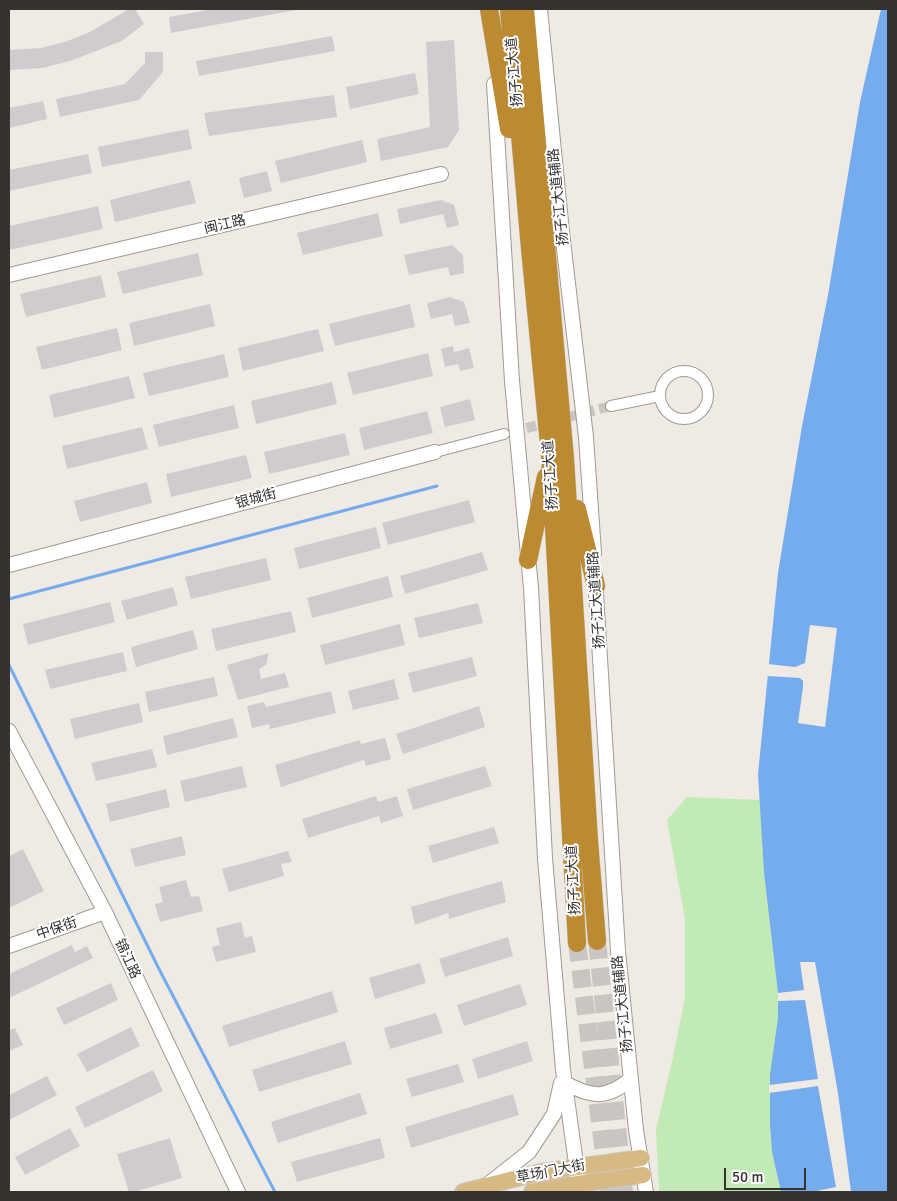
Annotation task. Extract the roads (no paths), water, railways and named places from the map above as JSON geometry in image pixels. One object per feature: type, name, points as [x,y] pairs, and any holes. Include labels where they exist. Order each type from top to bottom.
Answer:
[{"type":"highway","points":[[489,9],[517,183],[530,248]]},
{"type":"highway","name":"扬子江大道","points":[[509,9],[530,248],[558,457],[578,943]]},
{"type":"highway","name":"扬子江大道","points":[[525,9],[558,457],[597,941]]},
{"type":"highway","points":[[528,560],[558,457]]},
{"type":"highway","points":[[558,457],[596,586]]},
{"type":"main road","points":[[489,9],[512,381],[528,560],[545,858],[564,1077],[579,1188]]},
{"type":"main road","name":"扬子江大道辅路","points":[[540,9],[562,232],[586,436],[618,951],[636,1130],[646,1192]]},
{"type":"main road","name":"闽江路","points":[[9,275],[441,174]]},
{"type":"main road","name":"银城街","points":[[9,565],[435,452]]},
{"type":"main road","name":"锦江路","points":[[9,730],[105,912],[238,1192]]},
{"type":"main road","name":"中保街","points":[[9,946],[105,912]]},
{"type":"main road","points":[[564,1077],[582,1092],[600,1094],[617,1090],[631,1079]]},
{"type":"main road","points":[[486,1185],[529,1152],[554,1114],[564,1077]]},
{"type":"main road","name":"草场门大街","points":[[463,1192],[541,1172],[641,1158]]},
{"type":"main road","name":"草场门大街","points":[[532,1192],[579,1188],[644,1175]]},
{"type":"street","points":[[686,371],[694,373],[706,383],[708,398],[706,406],[701,413],[687,420],[672,416],[661,404],[660,396],[661,388],[671,375],[686,371]]},
{"type":"street","points":[[611,406],[660,396]]},
{"type":"street","name":"银城街","points":[[435,452],[504,434]]},
{"type":"water","points":[[881,9],[888,9],[888,1192],[781,1192],[772,1152],[770,1125],[770,1074],[778,1018],[778,993],[764,873],[758,774],[778,573],[802,426],[828,295],[860,102]]},
{"type":"waterway","points":[[9,599],[437,486]]},
{"type":"waterway","points":[[9,665],[159,969],[275,1192]]},
{"type":"tunnel","points":[[512,432],[611,406]]},
{"type":"tunnel","points":[[597,941],[624,1192]]},
{"type":"tunnel","points":[[577,943],[609,1192]]}]
